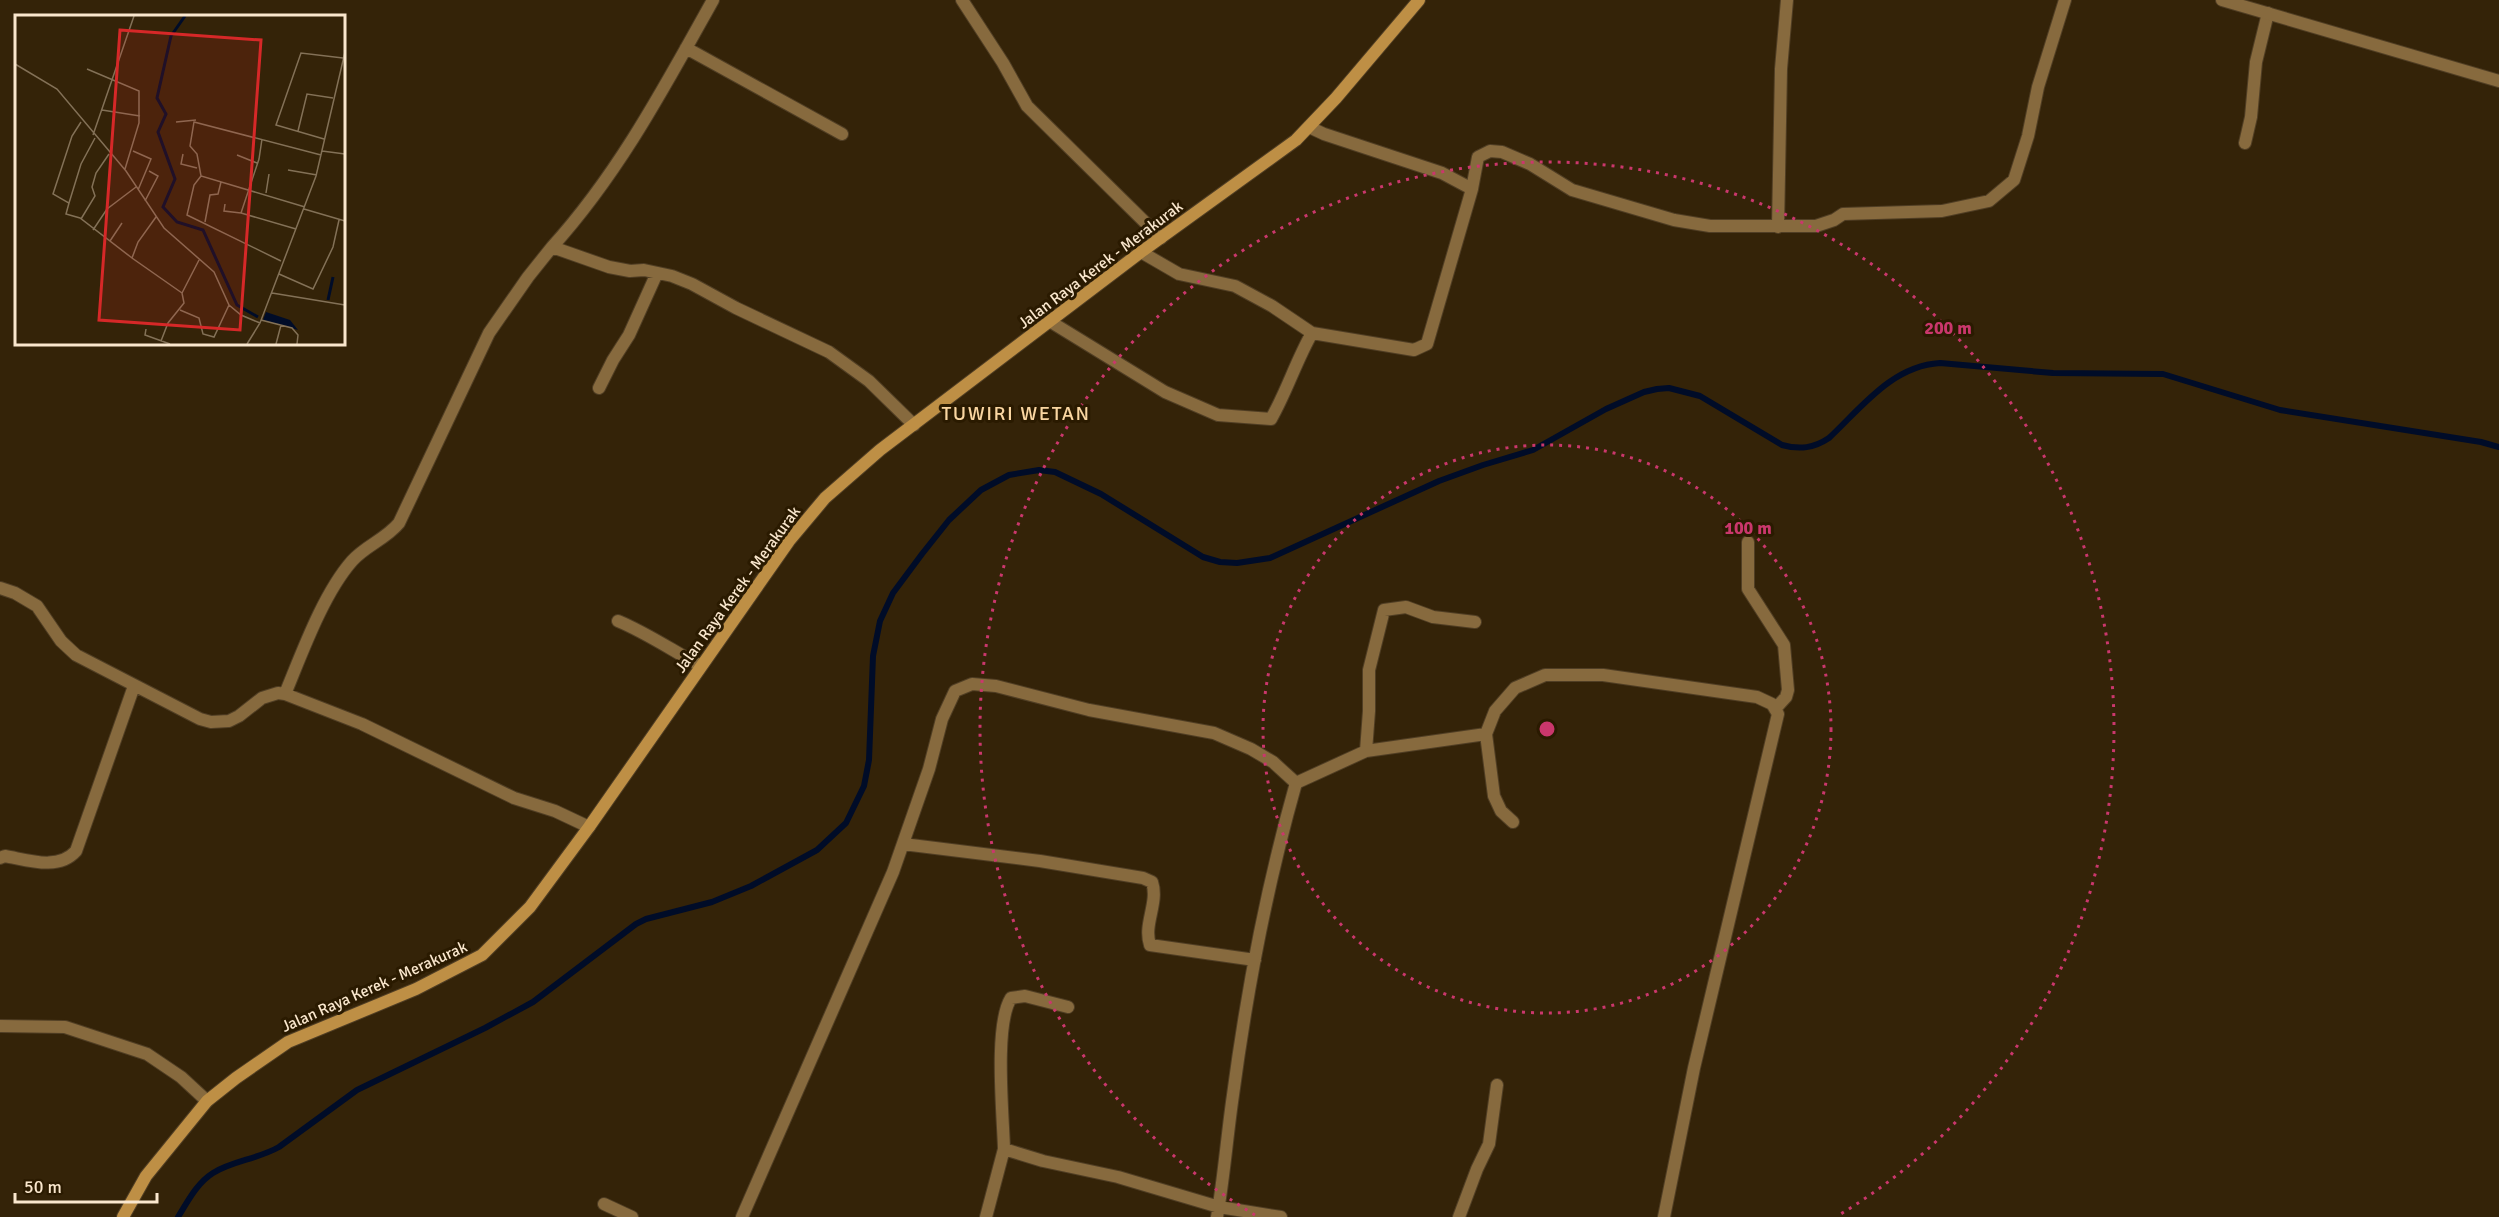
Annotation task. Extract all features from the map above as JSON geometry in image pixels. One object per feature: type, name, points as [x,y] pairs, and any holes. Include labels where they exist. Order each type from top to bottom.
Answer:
[{"type":"main road","name":"Jalan Raya Kerek - Merakurak","points":[[123,1217],[146,1176],[207,1101],[236,1078],[288,1042],[416,989],[482,955],[530,907],[589,827],[789,541],[825,498],[880,450],[1141,252],[1296,140],[1419,0]]},
{"type":"street","points":[[285,694],[310,635],[352,560],[392,532],[399,523],[489,333],[528,277],[602,187],[638,134],[713,0]]},
{"type":"street","points":[[962,0],[1003,63],[1027,106],[1161,238]]},
{"type":"street","points":[[1778,227],[1781,69],[1787,0]]},
{"type":"street","points":[[1141,252],[1179,274],[1235,286],[1272,306],[1312,333],[1414,350],[1426,344],[1472,189],[1478,157],[1490,151],[1502,152],[1530,164],[1572,190],[1674,219],[1710,226],[1816,226],[1834,220],[1843,214],[1942,212],[1989,201],[2013,180],[2028,136],[2037,87],[2066,0]]},
{"type":"street","points":[[2222,0],[2499,81]]},
{"type":"street","points":[[2245,143],[2251,117],[2256,62],[2268,13]]},
{"type":"street","points":[[686,48],[842,134]]},
{"type":"street","points":[[1309,127],[1442,173],[1472,189]]},
{"type":"street","points":[[552,247],[609,267],[630,271],[644,270],[692,284],[736,308],[830,352],[869,381],[914,425]]},
{"type":"street","points":[[599,388],[629,335],[657,273]]},
{"type":"street","points":[[1051,322],[1165,392],[1218,416],[1271,419],[1293,378],[1300,354],[1312,333]]},
{"type":"street","points":[[1748,542],[1748,589],[1784,645],[1788,690],[1786,697],[1775,709]]},
{"type":"street","points":[[0,588],[37,606],[61,641],[76,655],[200,720],[229,721],[261,698],[278,693],[285,694],[362,724],[514,798],[555,811],[589,827]]},
{"type":"street","points":[[1366,751],[1369,670],[1384,610],[1406,607],[1433,617],[1475,622]]},
{"type":"street","points":[[618,621],[642,631],[672,651],[701,666]]},
{"type":"street","points":[[1514,822],[1501,811],[1494,796],[1486,734],[1495,711],[1515,688],[1545,675],[1603,675],[1757,697],[1772,704],[1778,714],[1694,1068],[1664,1217]]},
{"type":"street","points":[[742,1217],[903,844],[951,698],[955,692],[972,684],[996,686],[1089,710],[1214,734],[1251,749],[1272,762],[1296,783]]},
{"type":"street","points":[[0,858],[5,856],[49,863],[63,862],[76,851],[105,775],[134,686]]},
{"type":"street","points":[[1218,1212],[1233,1094],[1255,960],[1275,854],[1296,783],[1366,751],[1486,734]]},
{"type":"street","points":[[903,844],[1062,864],[1143,878],[1152,882],[1155,892],[1149,930],[1150,945],[1255,960]]},
{"type":"street","points":[[986,1217],[1004,1149],[1002,1041],[1006,1006],[1011,998],[1025,996],[1068,1007]]},
{"type":"street","points":[[0,1026],[65,1028],[147,1054],[182,1077],[207,1101]]},
{"type":"street","points":[[1459,1217],[1477,1168],[1489,1144],[1497,1085]]},
{"type":"street","points":[[1004,1149],[1043,1161],[1118,1177],[1218,1212],[1281,1217]]},
{"type":"street","points":[[603,1204],[632,1217]]},
{"type":"waterway","points":[[178,1217],[198,1187],[213,1173],[279,1147],[357,1090],[533,1002],[636,924],[646,919],[712,902],[751,886],[817,850],[846,823],[864,786],[869,760],[873,656],[880,621],[893,593],[949,520],[981,490],[1009,475],[1039,470],[1055,472],[1101,494],[1203,557],[1220,562],[1237,563],[1270,558],[1439,481],[1533,450],[1606,409],[1644,392],[1669,388],[1700,396],[1782,445],[1807,447],[1829,438],[1866,401],[1892,380],[1923,366],[1940,363],[2053,373],[2163,374],[2280,410],[2481,442],[2499,447]]},
{"type":"district","name":"TUWIRI WETAN","points":[[1016,413]]}]
